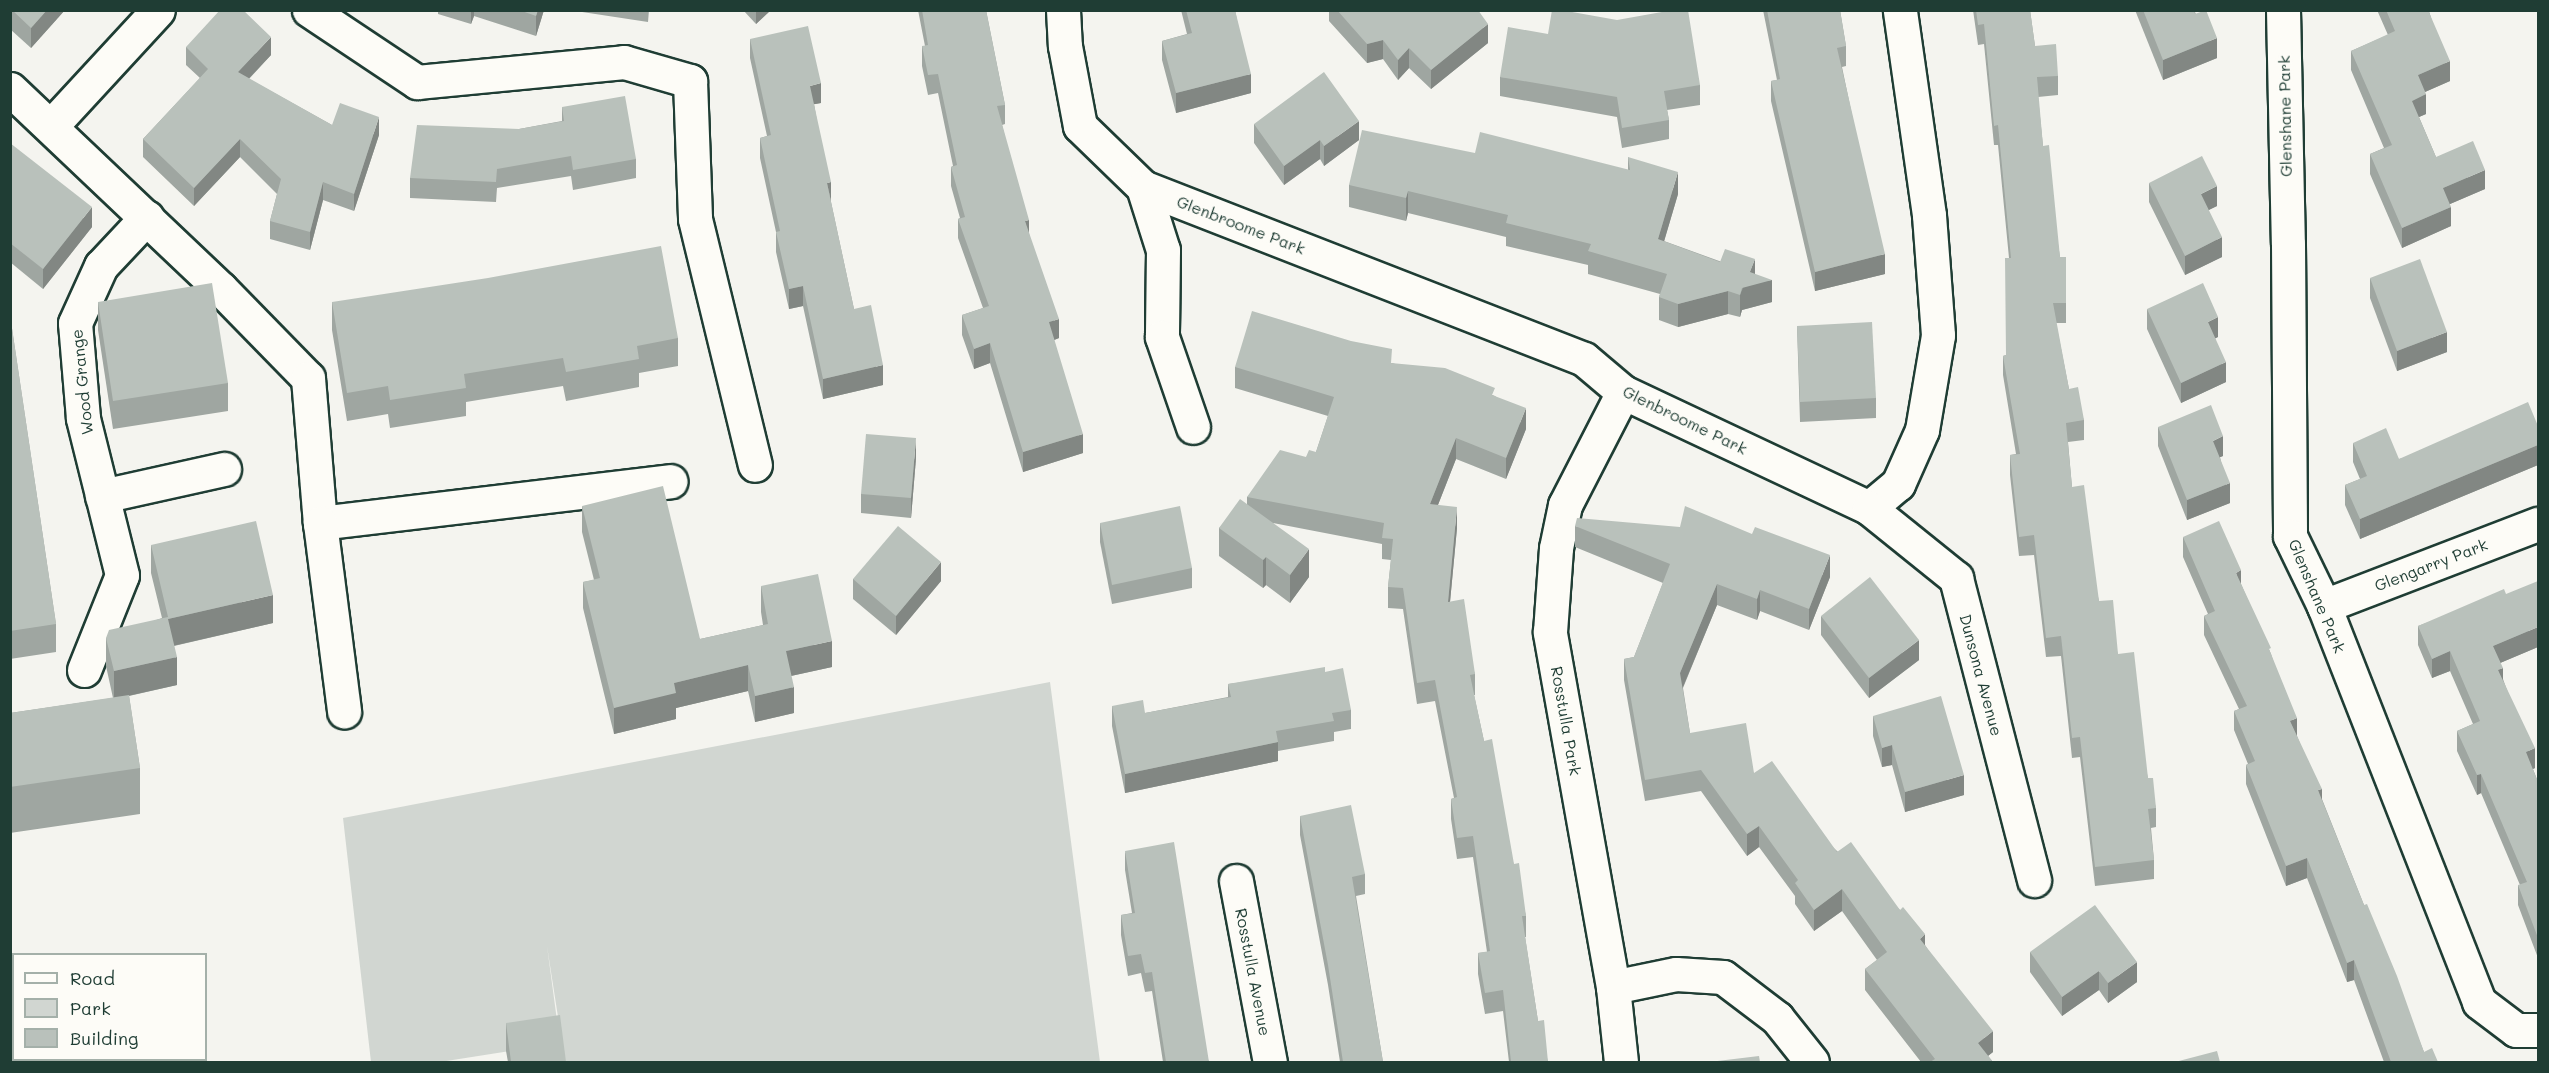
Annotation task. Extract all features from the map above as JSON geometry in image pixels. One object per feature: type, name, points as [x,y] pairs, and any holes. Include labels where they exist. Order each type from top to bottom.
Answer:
[{"type":"street","points":[[52,125],[158,10]]},
{"type":"street","points":[[309,10],[417,82],[624,62],[690,81],[695,219],[755,465]]},
{"type":"street","name":"Glenbroome Park","points":[[1063,10],[1065,46],[1080,126],[1143,187],[1584,359],[1623,392],[1869,508]]},
{"type":"street","points":[[1869,508],[1898,484],[1922,430],[1938,335],[1929,215],[1900,10]]},
{"type":"street","name":"Glenshane Park","points":[[2283,10],[2290,536],[2324,606],[2479,1002],[2527,1030]]},
{"type":"street","points":[[10,89],[52,125],[147,217],[308,378],[320,523],[344,711]]},
{"type":"street","points":[[1143,187],[1163,250],[1162,337],[1194,427]]},
{"type":"street","name":"Wood Grange","points":[[84,670],[122,574],[83,418],[75,323],[101,266],[147,217]]},
{"type":"street","name":"Rosstulla Park","points":[[1621,1062],[1613,987],[1550,632],[1556,548],[1565,506],[1623,392]]},
{"type":"street","points":[[102,496],[224,469]]},
{"type":"street","points":[[320,523],[670,481]]},
{"type":"street","name":"Dunsona Avenue","points":[[1869,508],[1956,578],[2034,880]]},
{"type":"street","name":"Glengarry Park","points":[[2324,606],[2538,524]]},
{"type":"street","name":"Rosstulla Avenue","points":[[1236,880],[1270,1062]]},
{"type":"street","points":[[1613,987],[1676,974],[1723,977],[1777,1018],[1812,1062]]},
{"type":"green space","points":[[1050,682],[1100,1062],[565,1062],[547,946],[560,1043],[440,1062],[371,1062],[343,818]]},
{"type":"building","points":[[12,10],[47,10],[31,28]]},
{"type":"building","points":[[220,10],[243,10],[271,37],[238,72],[332,125],[340,103],[379,117],[354,194],[323,182],[310,232],[270,221],[281,179],[240,139],[194,188],[143,139],[208,69],[186,47]]},
{"type":"building","points":[[519,10],[538,10],[536,16]]},
{"type":"building","points":[[922,10],[986,10],[1005,105],[997,106],[1029,220],[1025,221],[1059,319],[1049,322],[1083,434],[1023,452],[990,343],[974,349],[962,315],[989,306],[958,219],[965,217],[951,167],[957,165],[938,74],[928,75],[922,46],[928,45]]},
{"type":"building","points":[[1186,10],[1235,10],[1251,74],[1176,93],[1162,41],[1192,33]]},
{"type":"building","points":[[1337,10],[1478,10],[1488,24],[1431,70],[1409,48],[1398,60],[1383,40],[1367,44]]},
{"type":"building","points":[[1552,10],[1617,20],[1673,10],[1688,10],[1700,85],[1664,91],[1669,120],[1622,128],[1617,97],[1500,77],[1508,27],[1548,34]]},
{"type":"building","points":[[1767,10],[1840,10],[1846,46],[1837,48],[1885,254],[1815,272],[1771,81],[1780,79]]},
{"type":"building","points":[[1976,10],[2030,10],[2035,46],[2056,44],[2058,76],[2037,77],[2043,146],[2049,145],[2060,257],[2066,257],[2066,303],[2053,303],[2069,389],[2078,387],[2084,420],[2066,423],[2072,487],[2084,485],[2099,601],[2113,600],[2118,654],[2134,652],[2148,778],[2153,778],[2156,808],[2148,809],[2154,860],[2095,867],[2080,737],[2072,738],[2061,636],[2046,638],[2034,535],[2019,537],[2010,455],[2020,454],[2003,356],[2006,355],[2005,258],[2011,258],[1998,125],[1994,126],[1984,24],[1978,25]]},
{"type":"building","points":[[2143,10],[2194,10],[2195,14],[2206,10],[2217,38],[2163,60]]},
{"type":"building","points":[[2386,10],[2428,10],[2450,61],[2418,75],[2426,94],[2412,101],[2436,157],[2473,141],[2485,170],[2443,188],[2451,207],[2402,228],[2370,154],[2392,145],[2351,51],[2395,31]]},
{"type":"building","points":[[808,26],[821,83],[810,86],[831,182],[827,183],[854,309],[871,305],[883,365],[823,379],[803,286],[789,289],[776,232],[780,231],[760,138],[771,135],[750,39]]},
{"type":"building","points":[[1324,72],[1359,121],[1324,146],[1320,140],[1284,166],[1254,124]]},
{"type":"building","points":[[625,96],[636,159],[573,170],[571,156],[497,169],[496,182],[410,178],[417,125],[519,129],[564,121],[562,107]]},
{"type":"building","points":[[1362,130],[1475,153],[1480,132],[1630,170],[1628,157],[1678,172],[1658,239],[1720,262],[1725,249],[1755,259],[1750,272],[1772,280],[1742,288],[1740,295],[1728,291],[1678,304],[1659,297],[1667,274],[1588,251],[1591,244],[1506,223],[1508,215],[1408,191],[1406,198],[1349,185]]},
{"type":"building","points":[[10,143],[92,207],[43,269],[10,243]]},
{"type":"building","points":[[2202,156],[2217,186],[2201,194],[2222,237],[2185,256],[2149,183]]},
{"type":"building","points":[[661,246],[678,338],[637,346],[639,359],[566,372],[563,358],[464,374],[466,388],[390,400],[388,386],[347,393],[332,302],[488,278]]},
{"type":"building","points":[[2420,259],[2447,332],[2397,351],[2370,278]]},
{"type":"building","points":[[212,283],[228,383],[113,401],[98,302]]},
{"type":"building","points":[[2203,283],[2218,317],[2208,322],[2226,362],[2181,383],[2147,309]]},
{"type":"building","points":[[1252,311],[1351,341],[1392,349],[1391,363],[1445,368],[1495,388],[1492,395],[1526,408],[1506,458],[1456,438],[1430,504],[1457,507],[1448,602],[1464,599],[1475,674],[1470,675],[1484,741],[1492,739],[1514,864],[1519,863],[1526,916],[1522,916],[1538,1021],[1544,1020],[1548,1062],[1511,1062],[1503,990],[1485,993],[1478,953],[1490,951],[1473,836],[1457,838],[1451,799],[1457,797],[1435,680],[1417,683],[1403,588],[1388,587],[1393,539],[1382,538],[1384,523],[1247,497],[1280,450],[1306,457],[1309,450],[1316,452],[1334,397],[1235,367]]},
{"type":"building","points":[[10,315],[56,624],[10,631]]},
{"type":"building","points":[[1872,322],[1876,398],[1800,402],[1797,326]]},
{"type":"building","points":[[2528,402],[2538,426],[2538,445],[2360,519],[2345,485],[2367,476],[2353,443],[2386,428],[2399,459]]},
{"type":"building","points":[[2211,405],[2223,436],[2213,441],[2230,483],[2187,500],[2158,427]]},
{"type":"building","points":[[866,434],[916,438],[911,498],[861,494]]},
{"type":"building","points":[[663,486],[700,639],[768,624],[761,586],[818,574],[832,641],[786,651],[794,687],[755,696],[748,665],[674,683],[676,693],[614,708],[583,582],[600,578],[582,506]]},
{"type":"building","points":[[1240,499],[1309,549],[1290,575],[1266,557],[1263,560],[1219,528]]},
{"type":"building","points":[[1180,506],[1192,568],[1112,585],[1100,523]]},
{"type":"building","points":[[1685,506],[1752,534],[1755,527],[1830,555],[1809,609],[1760,590],[1757,599],[1717,584],[1680,673],[1690,733],[1746,723],[1754,773],[1772,761],[1837,852],[1851,842],[1900,910],[1903,907],[1925,934],[1920,939],[1993,1031],[1978,1043],[1993,1062],[1930,1062],[1935,1059],[1865,969],[1887,952],[1842,889],[1814,910],[1795,883],[1798,880],[1759,826],[1747,834],[1701,770],[1645,780],[1624,659],[1634,657],[1670,564],[1575,526],[1577,518],[1680,527]]},
{"type":"building","points":[[256,521],[273,595],[168,619],[177,657],[114,671],[106,638],[109,630],[168,617],[151,545]]},
{"type":"building","points":[[2219,521],[2241,570],[2236,573],[2271,648],[2269,649],[2297,718],[2290,721],[2322,789],[2318,790],[2364,905],[2367,904],[2397,976],[2424,1052],[2432,1048],[2438,1062],[2391,1062],[2354,960],[2347,963],[2307,858],[2286,866],[2246,765],[2255,761],[2234,711],[2247,706],[2204,616],[2215,611],[2183,537]]},
{"type":"building","points":[[898,526],[941,562],[896,616],[853,579]]},
{"type":"building","points":[[1870,577],[1919,640],[1869,678],[1821,616]]},
{"type":"building","points":[[2538,581],[2538,627],[2493,646],[2503,668],[2498,670],[2535,748],[2526,752],[2538,782],[2538,938],[2518,885],[2527,882],[2481,774],[2477,775],[2457,731],[2480,721],[2450,651],[2432,659],[2418,626],[2504,589],[2506,594]]},
{"type":"building","points":[[1325,667],[1325,672],[1343,668],[1351,710],[1332,713],[1334,721],[1276,731],[1278,742],[1125,774],[1112,706],[1143,700],[1145,713],[1231,697],[1228,684]]},
{"type":"building","points":[[129,695],[140,768],[10,787],[10,713]]},
{"type":"building","points":[[1941,696],[1964,775],[1905,792],[1892,745],[1882,748],[1873,716]]},
{"type":"building","points":[[1351,805],[1365,874],[1352,877],[1383,1062],[1343,1062],[1328,965],[1300,816]]},
{"type":"building","points":[[1174,842],[1209,1062],[1166,1062],[1152,972],[1145,973],[1141,954],[1128,956],[1121,915],[1135,913],[1125,851]]},
{"type":"building","points":[[2095,905],[2137,962],[2108,983],[2099,971],[2062,997],[2030,952]]},
{"type":"building","points":[[560,1015],[566,1062],[511,1062],[506,1023]]},
{"type":"building","points":[[2217,1051],[2220,1062],[2175,1062]]},
{"type":"building","points":[[1759,1056],[1760,1062],[1709,1062]]}]
